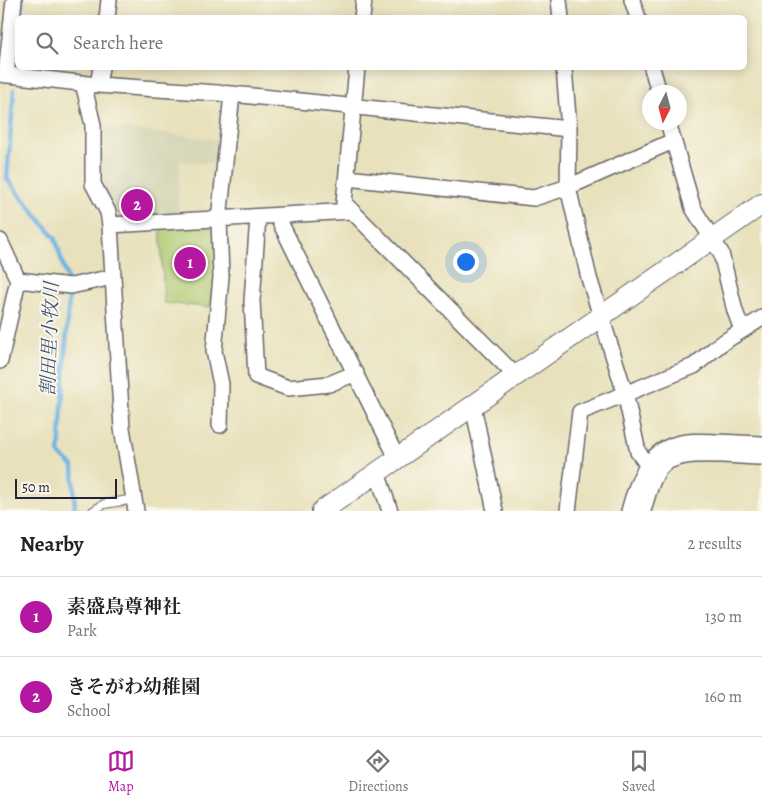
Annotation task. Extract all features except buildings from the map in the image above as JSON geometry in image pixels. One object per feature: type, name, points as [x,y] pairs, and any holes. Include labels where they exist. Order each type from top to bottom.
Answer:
[{"type":"street","points":[[14,0],[3,75],[83,84],[232,94],[568,130]]},
{"type":"street","points":[[107,15],[109,0]]},
{"type":"street","points":[[362,15],[364,0]]},
{"type":"street","points":[[559,0],[560,15]]},
{"type":"street","points":[[632,0],[637,15]]},
{"type":"street","points":[[98,85],[100,70]]},
{"type":"street","points":[[357,70],[344,203],[515,375]]},
{"type":"street","points":[[564,70],[568,130],[568,188],[589,278],[625,393],[638,452],[647,464]]},
{"type":"street","points":[[653,70],[657,85]]},
{"type":"street","points":[[83,84],[93,125],[93,184],[108,212],[110,225],[122,428],[135,505]]},
{"type":"street","points":[[220,425],[221,384],[214,351],[221,277],[219,220],[232,94]]},
{"type":"street","points":[[670,130],[693,208],[721,254],[735,311],[742,330]]},
{"type":"street","points":[[347,178],[534,198],[568,188],[674,142]]},
{"type":"street","points":[[322,511],[762,204]]},
{"type":"street","points":[[110,225],[352,211]]},
{"type":"street","points":[[277,216],[397,458]]},
{"type":"street","points":[[258,217],[252,301],[256,376],[288,388],[329,384],[356,374]]},
{"type":"street","points":[[0,241],[5,262],[18,280],[68,286],[113,277]]},
{"type":"street","points":[[0,361],[18,280]]},
{"type":"street","points":[[568,511],[580,412],[694,366],[719,345],[762,318]]},
{"type":"street","points":[[472,406],[495,511]]},
{"type":"street","points":[[629,511],[642,472],[647,464],[664,448],[685,442],[713,441],[762,444]]},
{"type":"street","points":[[643,511],[660,468],[671,458],[690,455],[762,458]]},
{"type":"street","points":[[377,472],[390,511]]},
{"type":"lane","points":[[93,511],[104,504],[135,505]]},
{"type":"shaded area","points":[[93,125],[219,140],[225,164],[180,161],[178,214],[118,217],[102,187]]},
{"type":"green space","points":[[219,220],[217,308],[164,303],[160,223]]},
{"type":"waterway","name":"割田里小牧川","points":[[21,15],[22,0]]},
{"type":"waterway","name":"割田里小牧川","points":[[14,90],[7,179],[55,238],[67,278],[69,297],[59,454],[73,466],[75,511]]},
{"type":"place","name":"きそがわ幼稚園","points":[[137,205]]},
{"type":"place","name":"素盛鳥尊神社","points":[[190,263]]}]
